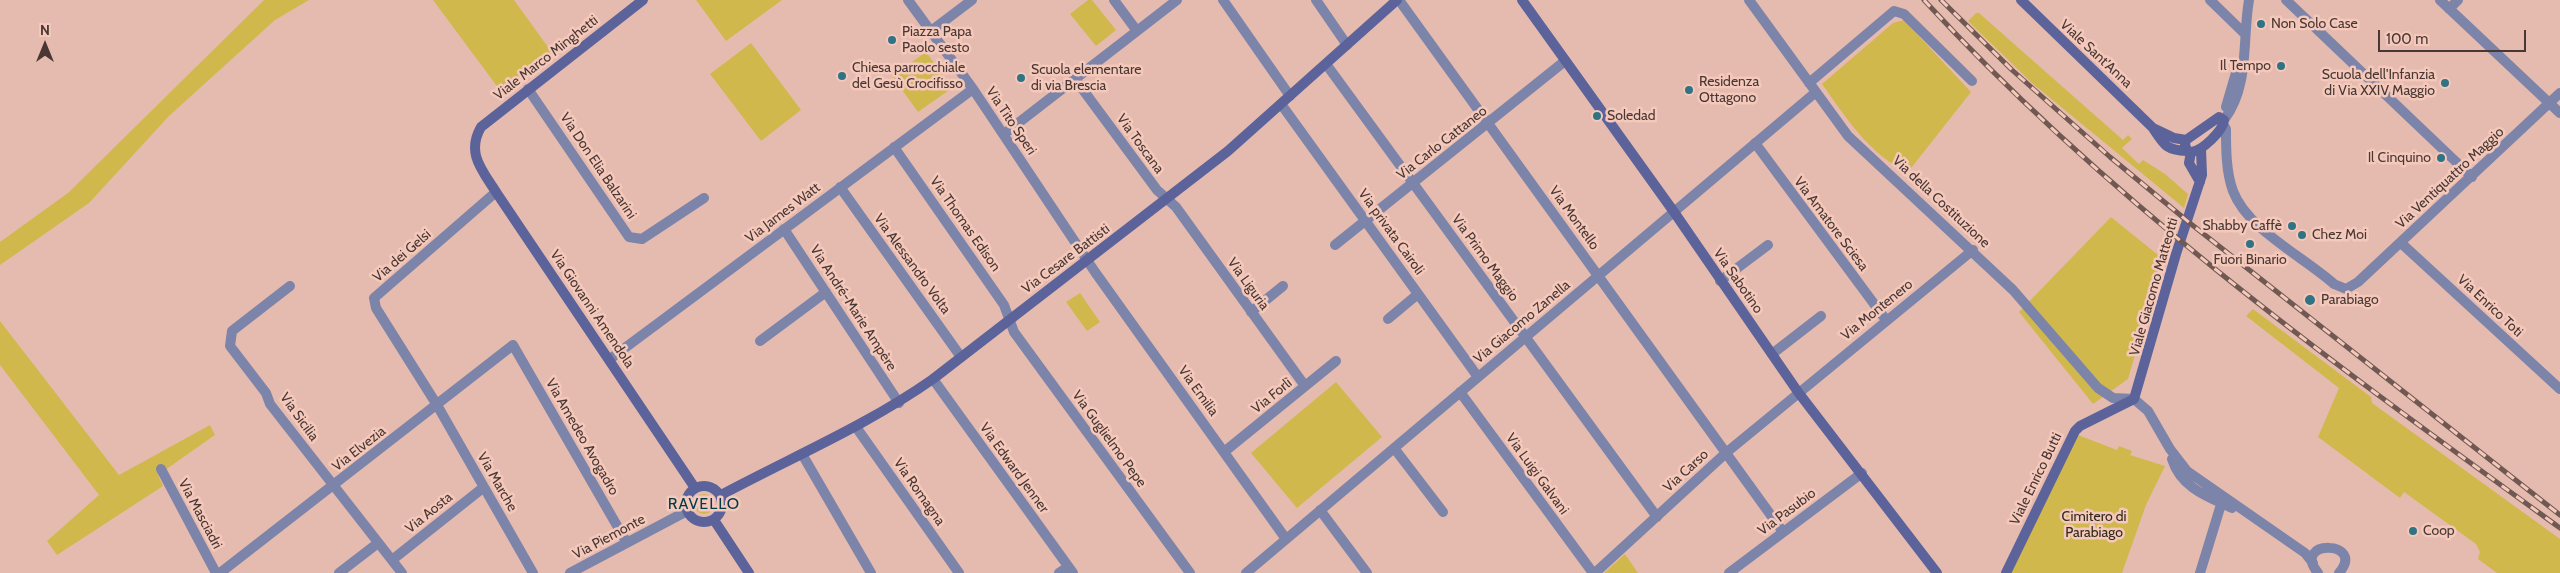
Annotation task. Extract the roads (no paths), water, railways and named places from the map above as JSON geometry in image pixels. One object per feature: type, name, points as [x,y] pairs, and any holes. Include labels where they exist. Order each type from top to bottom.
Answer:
[{"type":"street","name":"Viale Marco Minghetti","points":[[475,144],[481,127],[643,0]]},
{"type":"street","name":"Via Tito Speri","points":[[908,0],[973,89],[1088,260]]},
{"type":"street","points":[[931,31],[972,0]]},
{"type":"street","points":[[1114,0],[1137,31]]},
{"type":"street","points":[[1004,134],[1177,0]]},
{"type":"street","points":[[1223,0],[1290,96]]},
{"type":"street","points":[[1316,0],[1347,45]]},
{"type":"street","name":"Via Cesare Battisti","points":[[721,495],[856,427],[899,403],[933,379],[1228,151],[1398,0]]},
{"type":"street","name":"Via Montello","points":[[1398,0],[1783,532]]},
{"type":"street","name":"Via Sabotino","points":[[1522,0],[1674,212],[1798,392],[1937,573]]},
{"type":"street","name":"Via della Costituzione","points":[[1749,0],[1848,136],[1973,250],[2019,296],[2098,388],[2113,398],[2134,399]]},
{"type":"street","name":"Viale Sant'Anna","points":[[2021,0],[2153,128],[2168,148],[2174,150],[2188,148]]},
{"type":"street","points":[[2210,0],[2245,34]]},
{"type":"street","points":[[2188,148],[2201,149],[2222,120],[2239,90],[2244,65],[2243,53],[2249,0]]},
{"type":"street","points":[[2286,0],[2472,177]]},
{"type":"street","points":[[2440,0],[2560,113]]},
{"type":"street","points":[[2449,9],[2458,0]]},
{"type":"street","points":[[1809,83],[1894,11],[1904,14],[1972,81]]},
{"type":"street","name":"Via Carlo Cattaneo","points":[[1335,245],[1565,61]]},
{"type":"street","name":"Via Primo Maggio","points":[[1326,64],[1657,517]]},
{"type":"street","name":"Via Toscana","points":[[1075,79],[1157,190],[1167,199]]},
{"type":"street","name":"Via Don Elia Balzarini","points":[[528,89],[629,237],[642,239],[704,198]]},
{"type":"street","name":"Via James Watt","points":[[610,358],[973,89]]},
{"type":"street","name":"Via Giacomo Zanella","points":[[1246,573],[1816,92]]},
{"type":"street","name":"Via Ventiquattro Maggio","points":[[2222,120],[2226,129],[2229,176],[2238,203],[2248,215],[2281,243],[2340,287],[2351,288],[2560,93]]},
{"type":"street","name":"Via privata Cairoli","points":[[1281,104],[1478,377]]},
{"type":"street","points":[[2188,148],[2222,120]]},
{"type":"street","name":"Via Giovanni Amendola","points":[[475,144],[475,160],[610,358],[695,488]]},
{"type":"street","name":"Via Amatore Sciesa","points":[[1755,144],[1886,320]]},
{"type":"street","name":"Via Thomas Edison","points":[[894,147],[1004,305],[1010,319]]},
{"type":"street","points":[[2188,148],[2189,163],[2200,182]]},
{"type":"street","name":"Viale Giacomo Matteotti","points":[[2134,399],[2200,182],[2203,163],[2201,149]]},
{"type":"street","name":"Via Alessandro Volta","points":[[840,188],[961,357]]},
{"type":"street","name":"Via dei Gelsi","points":[[437,405],[376,308],[374,298],[496,192]]},
{"type":"street","name":"Via Liguria","points":[[1167,199],[1176,207],[1305,386]]},
{"type":"street","name":"Via André-Marie Ampère","points":[[784,229],[899,403]]},
{"type":"street","name":"Via Enrico Toti","points":[[2401,243],[2560,389]]},
{"type":"street","points":[[1720,281],[1768,245]]},
{"type":"street","name":"Via Montenero","points":[[1798,392],[1973,250]]},
{"type":"street","name":"Via Emilia","points":[[1088,260],[1286,539]]},
{"type":"street","name":"Via Sicilia","points":[[290,286],[232,331],[230,346],[266,393],[270,404],[402,573]]},
{"type":"street","points":[[1251,312],[1283,286]]},
{"type":"street","points":[[760,341],[826,292]]},
{"type":"street","points":[[1388,319],[1418,294]]},
{"type":"street","points":[[1772,354],[1822,316]]},
{"type":"street","name":"Via Guglielmo Pepe","points":[[1010,319],[1014,332],[1190,573]]},
{"type":"street","name":"Via Elvezia","points":[[220,573],[513,345]]},
{"type":"street","name":"Via Amedeo Avogadro","points":[[513,345],[627,543]]},
{"type":"street","name":"Via Forlì","points":[[1224,452],[1336,361]]},
{"type":"street","name":"Via Edward Jenner","points":[[933,379],[1070,570]]},
{"type":"street","name":"Via Luigi Galvani","points":[[1460,392],[1594,573]]},
{"type":"street","name":"Via Carso","points":[[1594,573],[1726,452],[1798,392]]},
{"type":"street","points":[[2134,399],[2148,411],[2170,449],[2174,467],[2180,476],[2199,492],[2223,500],[2248,513],[2305,553],[2315,569]]},
{"type":"street","name":"Viale Enrico Butti","points":[[2006,573],[2075,431],[2080,426],[2134,399]]},
{"type":"street","name":"Via Marche","points":[[437,405],[533,573]]},
{"type":"street","name":"Via Romagna","points":[[856,427],[959,573]]},
{"type":"street","points":[[1394,448],[1443,512]]},
{"type":"street","points":[[802,454],[871,573]]},
{"type":"street","name":"Via Masciadri","points":[[161,469],[216,573]]},
{"type":"street","name":"Via Pasubio","points":[[1729,573],[1862,473]]},
{"type":"street","points":[[709,486],[721,495],[722,509],[714,520],[698,521],[687,511],[687,498],[695,488],[709,486]]},
{"type":"street","name":"Via Aosta","points":[[392,560],[484,487]]},
{"type":"street","points":[[2200,573],[2223,500]]},
{"type":"street","points":[[1320,510],[1367,573]]},
{"type":"street","name":"Via Piemonte","points":[[570,573],[687,511]]},
{"type":"street","points":[[714,520],[750,573]]},
{"type":"street","points":[[2285,539],[2306,547],[2321,548],[2328,546],[2338,550],[2343,558],[2343,570]]},
{"type":"street","points":[[339,573],[378,543]]},
{"type":"street","points":[[2315,569],[2316,553],[2321,548]]},
{"type":"street","points":[[1059,573],[1070,570]]},
{"type":"railway","points":[[1924,0],[1996,75],[2071,146],[2228,280],[2310,344],[2560,528]]},
{"type":"railway","points":[[1941,0],[2012,70],[2110,157],[2191,224],[2560,515]]},
{"type":"place","name":"Non Solo Case","points":[[2261,24]]},
{"type":"place","name":"Piazza Papa Paolo sesto","points":[[892,40]]},
{"type":"place","name":"Il Tempo","points":[[2281,66]]},
{"type":"place","name":"Chiesa parrocchiale del Gesù Crocifisso","points":[[842,76]]},
{"type":"place","name":"Scuola elementare di via Brescia","points":[[1021,78]]},
{"type":"place","name":"Scuola dell'Infanzia di Via XXIV Maggio","points":[[2445,83]]},
{"type":"place","name":"Residenza Ottagono","points":[[1689,90]]},
{"type":"place","name":"Soledad","points":[[1597,116]]},
{"type":"place","name":"Il Cinquino","points":[[2441,158]]},
{"type":"place","name":"Shabby Caffè","points":[[2292,226]]},
{"type":"place","name":"Chez Moi","points":[[2302,235]]},
{"type":"place","name":"Fuori Binario","points":[[2250,244]]},
{"type":"place","name":"Parabiago","points":[[2310,300]]},
{"type":"place","name":"Coop","points":[[2413,531]]},
{"type":"district","name":"RAVELLO","points":[[704,504]]},
{"type":"park label","name":"Cimitero di Parabiago","points":[[2094,526]]}]
